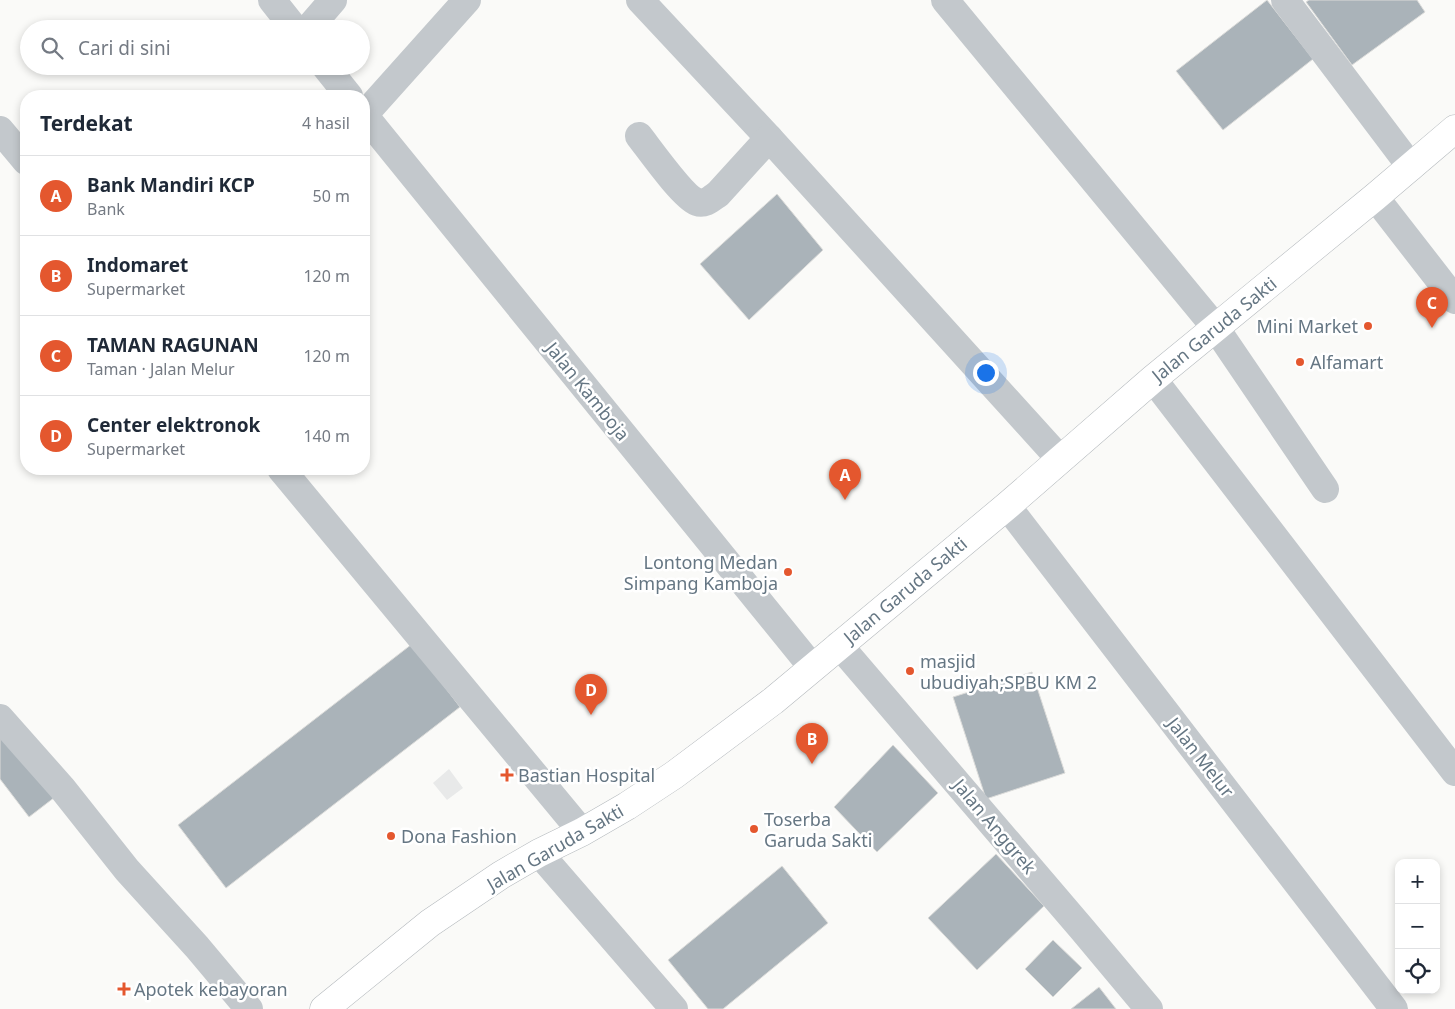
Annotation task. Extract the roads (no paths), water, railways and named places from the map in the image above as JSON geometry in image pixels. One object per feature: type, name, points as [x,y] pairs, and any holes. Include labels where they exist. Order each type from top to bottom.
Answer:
[{"type":"highway","name":"Jalan Garuda Sakti","points":[[324,1009],[430,923],[492,881],[539,853],[582,832],[627,806],[773,701],[1007,506],[1215,327],[1376,197],[1455,129]]},
{"type":"street","points":[[272,0],[288,20]]},
{"type":"street","points":[[316,20],[333,0]]},
{"type":"street","points":[[370,108],[467,0]]},
{"type":"street","points":[[640,0],[769,138],[1060,459]]},
{"type":"street","points":[[945,0],[1215,327],[1325,488]]},
{"type":"street","points":[[1285,0],[1411,167]]},
{"type":"street","points":[[332,75],[344,90]]},
{"type":"street","name":"Jalan Kamboja","points":[[370,122],[812,668]]},
{"type":"street","points":[[0,130],[20,154]]},
{"type":"street","points":[[640,136],[682,189],[696,202],[711,200],[718,194],[769,138]]},
{"type":"street","points":[[1376,197],[1455,300]]},
{"type":"street","points":[[1153,379],[1455,772]]},
{"type":"street","points":[[286,475],[582,832]]},
{"type":"street","name":"Jalan Melur","points":[[1007,506],[1394,1009]]},
{"type":"street","name":"Jalan Anggrek","points":[[839,645],[1149,1009]]},
{"type":"street","points":[[0,718],[62,788],[127,870],[197,947],[249,1009]]},
{"type":"street","points":[[539,853],[674,1009]]},
{"type":"place","name":"Mini Market","points":[[1368,326]]},
{"type":"place","name":"TAMAN RAGUNAN","points":[[1432,328]]},
{"type":"place","name":"Alfamart","points":[[1300,362]]},
{"type":"place","name":"Bank Mandiri KCP","points":[[845,500]]},
{"type":"place","name":"Lontong Medan Simpang Kamboja","points":[[788,572]]},
{"type":"place","name":"masjid ubudiyah;SPBU KM 2","points":[[910,671]]},
{"type":"place","name":"Center elektronok","points":[[591,715]]},
{"type":"place","name":"Indomaret","points":[[812,764]]},
{"type":"place","name":"Bastian Hospital","points":[[507,775]]},
{"type":"place","name":"Toserba Garuda Sakti","points":[[754,829]]},
{"type":"place","name":"Dona Fashion","points":[[391,836]]},
{"type":"place","name":"Apotek kebayoran","points":[[124,989]]}]
